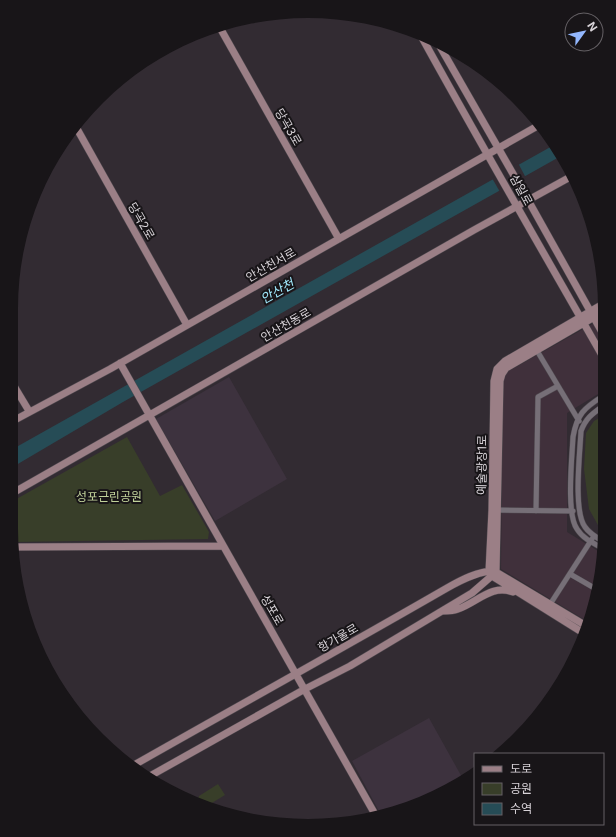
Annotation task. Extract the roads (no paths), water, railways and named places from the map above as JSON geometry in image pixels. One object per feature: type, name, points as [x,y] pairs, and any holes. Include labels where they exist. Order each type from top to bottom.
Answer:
[{"type":"street","name":"당곡3로","points":[[221,31],[339,239]]},
{"type":"street","name":"삼일로","points":[[425,43],[487,155],[598,349]]},
{"type":"street","name":"삼일로","points":[[444,52],[598,326]]},
{"type":"street","name":"안산천서로","points":[[18,418],[120,363],[535,127]]},
{"type":"street","name":"당곡2로","points":[[78,131],[187,325]]},
{"type":"street","name":"안산천동로","points":[[18,490],[567,179]]},
{"type":"street","name":"예술광장1로","points":[[493,573],[500,381],[502,374],[506,368],[535,347],[591,314],[598,308]]},
{"type":"street","name":"예술광장1로","points":[[591,314],[598,313]]},
{"type":"street","points":[[535,347],[583,427]]},
{"type":"street","name":"성포로","points":[[120,363],[373,811]]},
{"type":"street","points":[[536,511],[538,397],[558,386]]},
{"type":"street","points":[[18,393],[29,411]]},
{"type":"street","points":[[597,545],[585,538],[576,529],[571,511],[573,438],[575,427],[579,415],[587,406],[598,399]]},
{"type":"street","points":[[598,409],[585,421],[581,431],[578,505],[580,517],[585,527],[598,538]]},
{"type":"street","points":[[495,510],[579,512]]},
{"type":"street","points":[[548,608],[594,536]]},
{"type":"street","points":[[19,547],[223,546]]},
{"type":"street","points":[[493,573],[523,596]]},
{"type":"street","points":[[493,573],[580,630]]},
{"type":"street","points":[[153,774],[305,688],[350,666],[472,592],[493,573]]},
{"type":"street","name":"항가울로","points":[[137,763],[447,588],[464,579],[493,573]]},
{"type":"street","points":[[570,574],[592,587]]},
{"type":"street","points":[[441,612],[460,609],[483,596],[503,589],[523,596],[582,624]]},
{"type":"water","points":[[549,148],[556,159],[123,402],[18,464],[18,446]]},
{"type":"water label","name":"안산천","points":[[277,291]]},
{"type":"park label","name":"성포근린공원","points":[[109,497]]}]
